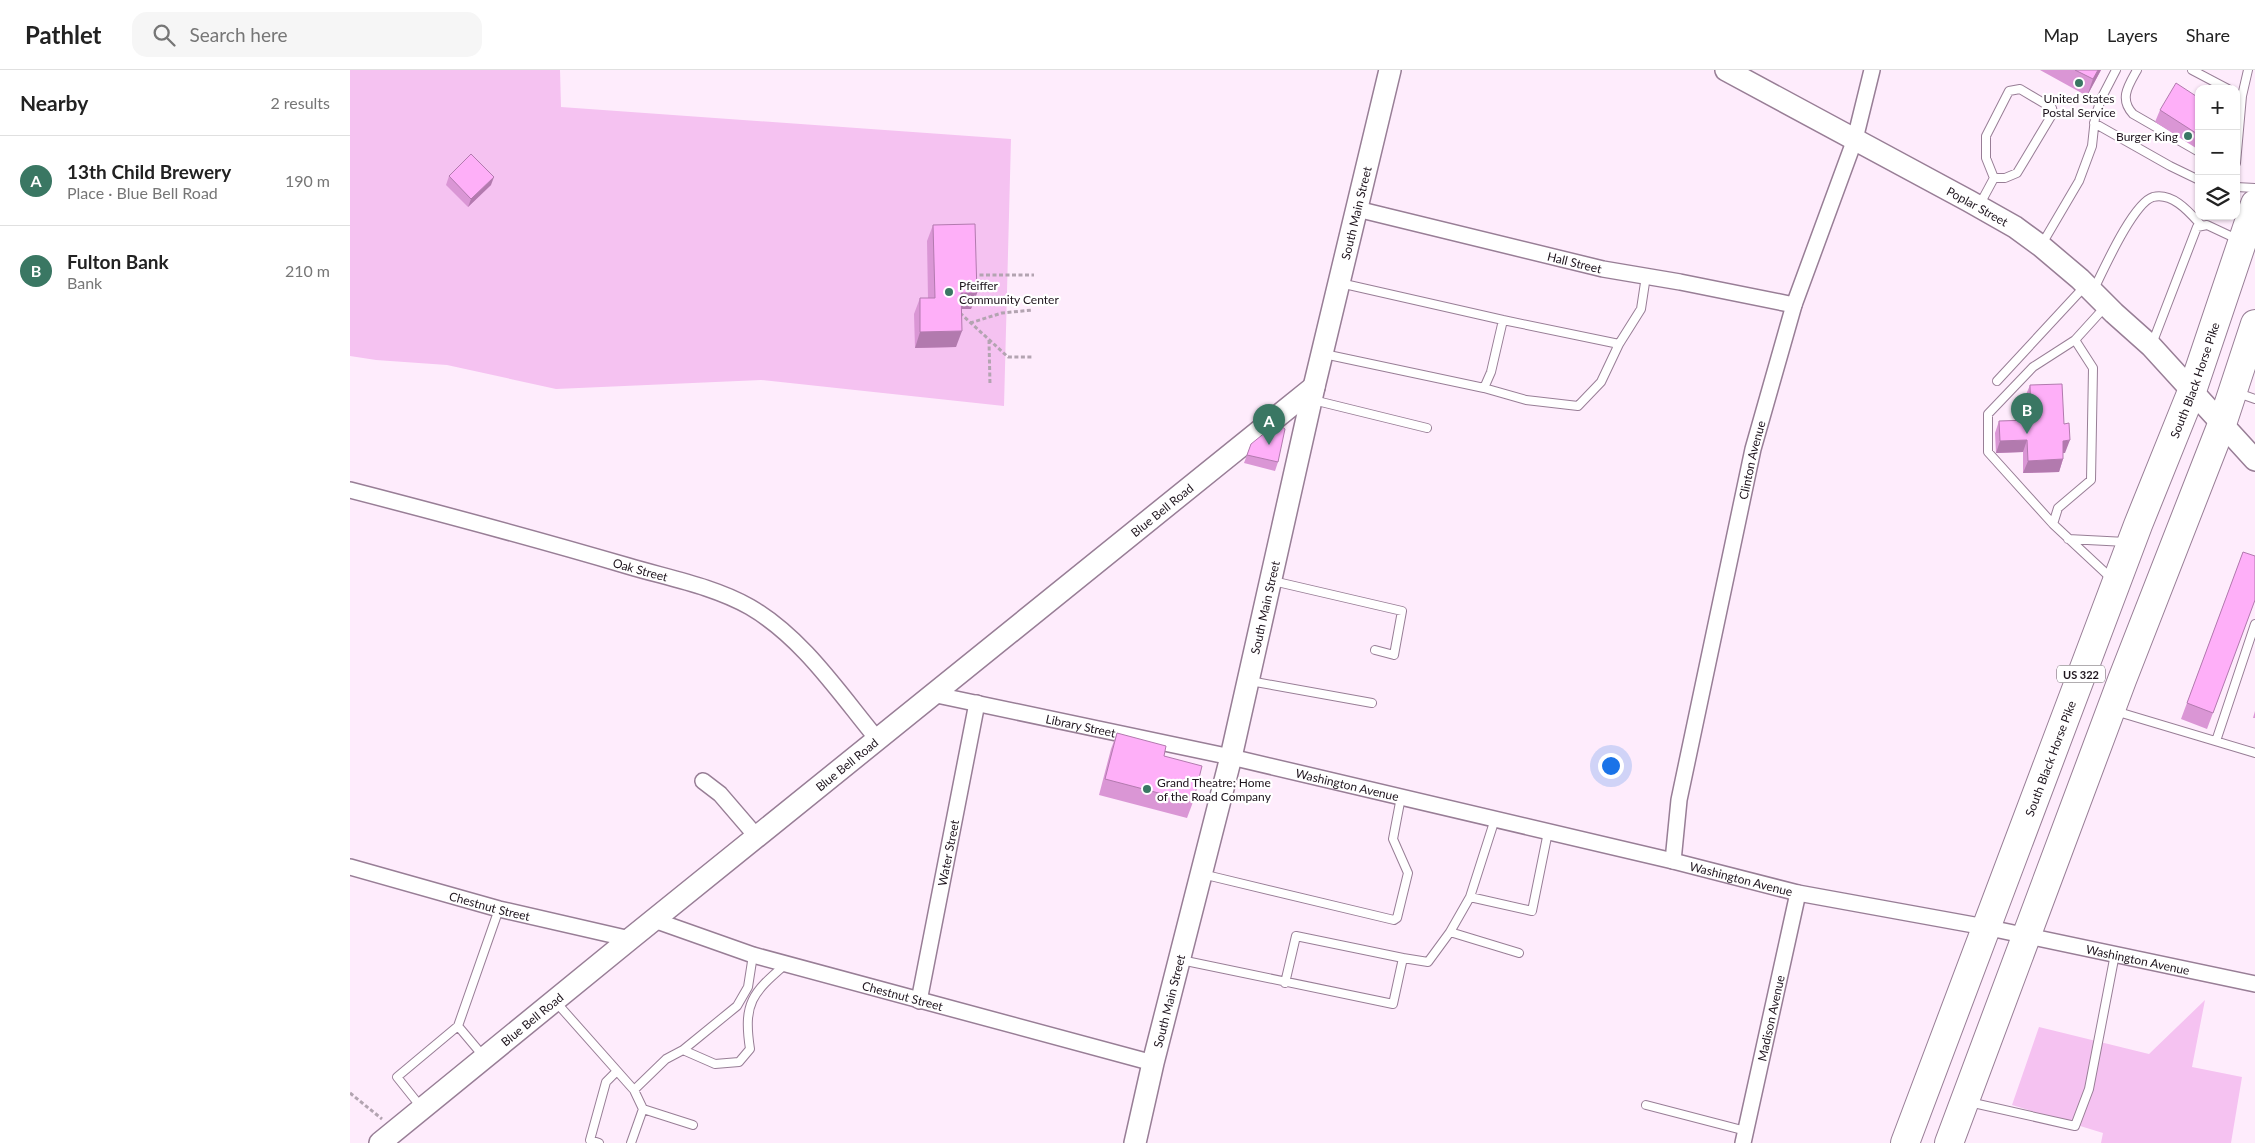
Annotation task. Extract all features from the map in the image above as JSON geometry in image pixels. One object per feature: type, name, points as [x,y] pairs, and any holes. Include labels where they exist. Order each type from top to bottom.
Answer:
[{"type":"highway","name":"South Black Horse Pike","points":[[1905,1143],[2131,543],[2192,391],[2255,204]]},
{"type":"highway","name":"US 322","points":[[1949,1143],[2111,710],[2222,424],[2244,395],[2253,333]]},
{"type":"street","name":"South Main Street","points":[[1135,1143],[1153,1063],[1231,757],[1312,393],[1390,70]]},
{"type":"street","name":"Poplar Street","points":[[1726,70],[1979,206],[2015,227],[2041,246],[2151,346],[2255,460]]},
{"type":"street","name":"Clinton Avenue","points":[[1673,861],[1679,800],[1754,449],[1794,305],[1855,139],[1872,70]]},
{"type":"street","name":"Hall Street","points":[[1357,209],[1602,269],[1794,305]]},
{"type":"street","name":"Blue Bell Road","points":[[388,1137],[630,939],[878,740],[932,694],[1312,393]]},
{"type":"street","name":"Oak Street","points":[[350,490],[718,592],[749,606],[784,631],[806,654],[878,740]]},
{"type":"street","name":"Library Street","points":[[932,694],[1231,757]]},
{"type":"street","name":"Water Street","points":[[919,1001],[977,703]]},
{"type":"street","name":"Washington Avenue","points":[[1231,757],[1673,861],[1798,893],[1985,927],[2255,984]]},
{"type":"street","points":[[703,781],[720,794],[757,837]]},
{"type":"street","name":"Chestnut Street","points":[[350,867],[499,909],[630,939]]},
{"type":"street","name":"Madison Avenue","points":[[1744,1137],[1798,893]]},
{"type":"street","name":"Chestnut Street","points":[[654,920],[753,955],[1153,1063]]},
{"type":"lane","points":[[2041,246],[2079,181],[2092,146],[2094,124],[2101,99],[2116,70]]},
{"type":"lane","points":[[2137,70],[2125,91],[2127,108],[2133,114],[2195,150]]},
{"type":"lane","points":[[2192,70],[2220,85]]},
{"type":"lane","points":[[2240,92],[2248,70]]},
{"type":"lane","points":[[1979,206],[1994,178],[1986,158],[1986,136],[2010,91],[2020,89],[2052,108],[2053,113],[2017,173],[2005,178],[1994,178]]},
{"type":"lane","points":[[2094,124],[2195,178]]},
{"type":"lane","points":[[2240,187],[2255,188]]},
{"type":"lane","points":[[2116,583],[2053,524],[1988,452],[1988,414],[2033,367],[2075,340],[2126,227],[2142,206],[2153,198],[2169,198],[2186,208],[2201,225]]},
{"type":"lane","points":[[2151,346],[2197,227],[2207,225],[2242,242]]},
{"type":"lane","points":[[1322,354],[1484,388],[1526,400],[1578,406],[1602,382],[1619,344],[1641,309],[1646,276]]},
{"type":"lane","points":[[1339,283],[1619,344]]},
{"type":"lane","points":[[1997,381],[2095,294]]},
{"type":"lane","points":[[1484,388],[1491,372],[1502,320]]},
{"type":"lane","points":[[2053,524],[2058,508],[2091,480],[2093,368],[2075,340]]},
{"type":"lane","points":[[1312,393],[1427,428]]},
{"type":"lane","points":[[2068,539],[2131,543]]},
{"type":"lane","points":[[1271,581],[1402,611],[1394,654],[1376,650]]},
{"type":"lane","points":[[2216,741],[2255,624]]},
{"type":"lane","points":[[1248,680],[1372,703]]},
{"type":"lane","points":[[2111,710],[2255,753]]},
{"type":"lane","points":[[1201,874],[1394,920],[1397,918],[1408,873],[1392,839],[1401,797]]},
{"type":"lane","points":[[1285,983],[1296,936],[1428,962],[1450,932],[1470,897],[1495,819]]},
{"type":"lane","points":[[1470,897],[1532,911],[1548,832]]},
{"type":"lane","points":[[422,1108],[397,1077],[458,1026],[499,909]]},
{"type":"lane","points":[[1450,932],[1519,952]]},
{"type":"lane","points":[[1964,1101],[2075,1126],[2089,1089],[2115,954]]},
{"type":"lane","points":[[634,1090],[666,1059],[683,1050],[737,1006],[748,987],[753,955]]},
{"type":"lane","points":[[1180,960],[1254,977],[1393,1004],[1403,958]]},
{"type":"lane","points":[[683,1050],[715,1064],[738,1062],[750,1049],[748,1034],[749,1004],[761,985],[786,964]]},
{"type":"lane","points":[[555,1001],[616,1072],[634,1090],[643,1109],[632,1143]]},
{"type":"lane","points":[[458,1026],[485,1058]]},
{"type":"lane","points":[[599,1143],[590,1140],[606,1082],[616,1072]]},
{"type":"lane","points":[[1646,1104],[1744,1137]]},
{"type":"lane","points":[[643,1109],[693,1125]]},
{"type":"path","points":[[970,274],[1034,275]]},
{"type":"path","points":[[956,309],[1008,357],[1032,357]]},
{"type":"path","points":[[970,323],[1002,313],[1033,310]]},
{"type":"path","points":[[988,340],[990,385]]},
{"type":"path","points":[[350,1093],[388,1137]]},
{"type":"shaded area","points":[[350,70],[560,70],[561,107],[1011,139],[1004,406],[761,380],[556,389],[447,365],[376,360],[350,356]]},
{"type":"shaded area","points":[[2205,1000],[2192,1067],[2242,1077],[2231,1143],[2101,1143],[2103,1133],[2012,1105],[2039,1027],[2149,1054]]},
{"type":"building","points":[[2075,70],[2098,70],[2093,79]]},
{"type":"building","points":[[2176,83],[2195,95],[2195,132],[2160,110]]},
{"type":"building","points":[[471,154],[494,177],[471,199],[449,176]]},
{"type":"building","name":"Pfeiffer Community Center","points":[[975,224],[977,293],[961,293],[962,331],[920,332],[920,298],[935,298],[933,225]]},
{"type":"building","points":[[2062,384],[2064,424],[2069,423],[2070,440],[2063,441],[2063,459],[2028,461],[2027,440],[2000,441],[1999,421],[2031,420],[2030,385]]},
{"type":"building","points":[[1277,423],[1285,429],[1278,462],[1247,455],[1251,444]]},
{"type":"building","points":[[2243,552],[2255,556],[2255,600],[2213,713],[2187,703]]},
{"type":"building","points":[[1117,733],[1166,746],[1164,756],[1202,766],[1193,802],[1105,779]]},
{"type":"place","name":"United States Postal Service","points":[[2079,83]]},
{"type":"place","name":"Burger King","points":[[2188,136]]},
{"type":"place","name":"Pfeiffer Community Center","points":[[949,292]]},
{"type":"place","name":"Fulton Bank","points":[[2027,434]]},
{"type":"place","name":"13th Child Brewery","points":[[1269,445]]},
{"type":"place","name":"Grand Theatre: Home of the Road Company","points":[[1147,789]]}]
